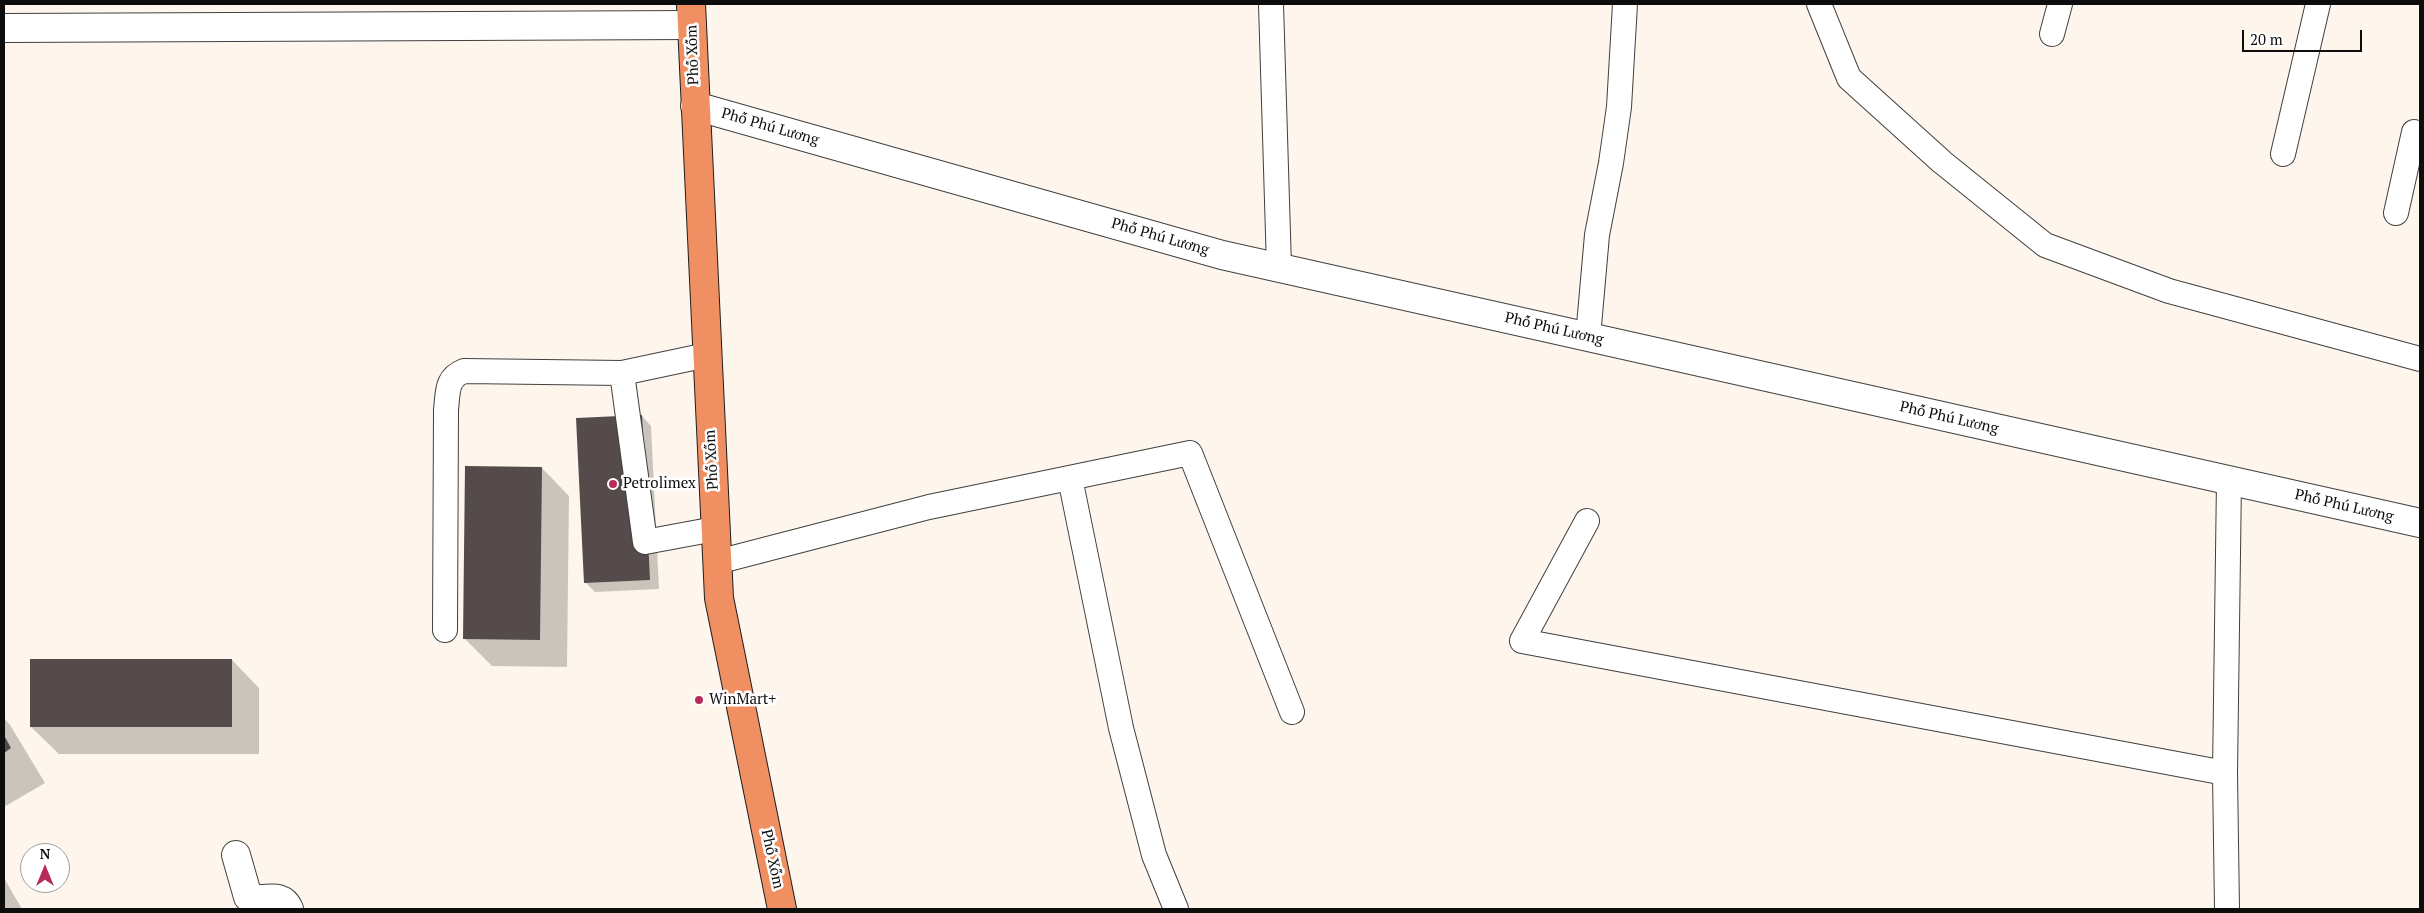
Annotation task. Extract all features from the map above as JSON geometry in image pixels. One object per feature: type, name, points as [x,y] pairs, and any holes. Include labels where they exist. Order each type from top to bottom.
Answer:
[{"type":"highway","name":"Phố Xốm","points":[[692,14],[718,598],[782,909]]},
{"type":"street","points":[[4,28],[692,14]]},
{"type":"street","name":"Phố Phú Lương","points":[[695,106],[1222,255],[2420,523]]},
{"type":"street","points":[[236,855],[248,897],[253,900],[278,898],[284,900],[290,909]]},
{"type":"lane","points":[[1271,4],[1279,268]]},
{"type":"lane","points":[[1588,337],[1597,235],[1612,163],[1619,107],[1625,4]]},
{"type":"lane","points":[[1819,4],[1849,78],[1942,162],[2045,245],[2169,291],[2420,359]]},
{"type":"lane","points":[[2052,34],[2060,4]]},
{"type":"lane","points":[[2283,154],[2318,4]]},
{"type":"lane","points":[[2396,213],[2414,132],[2420,134]]},
{"type":"lane","points":[[444,630],[446,410],[449,382],[454,375],[464,371],[622,373],[707,355]]},
{"type":"lane","points":[[622,373],[645,542],[716,529]]},
{"type":"lane","points":[[717,562],[929,507],[1190,453],[1292,712]]},
{"type":"lane","points":[[1070,478],[1121,728],[1154,856],[1176,909]]},
{"type":"lane","points":[[2227,909],[2225,774],[2228,480]]},
{"type":"lane","points":[[1587,522],[1522,641],[2225,774]]},
{"type":"building","points":[[642,415],[650,580],[584,583],[576,418]]},
{"type":"building","points":[[465,466],[542,467],[540,640],[463,639]]},
{"type":"building","points":[[30,659],[232,659],[232,727],[30,727]]},
{"type":"building","points":[[4,735],[11,748],[4,753]]},
{"type":"place","name":"Petrolimex","points":[[613,484]]},
{"type":"place","name":"WinMart+","points":[[699,700]]}]
